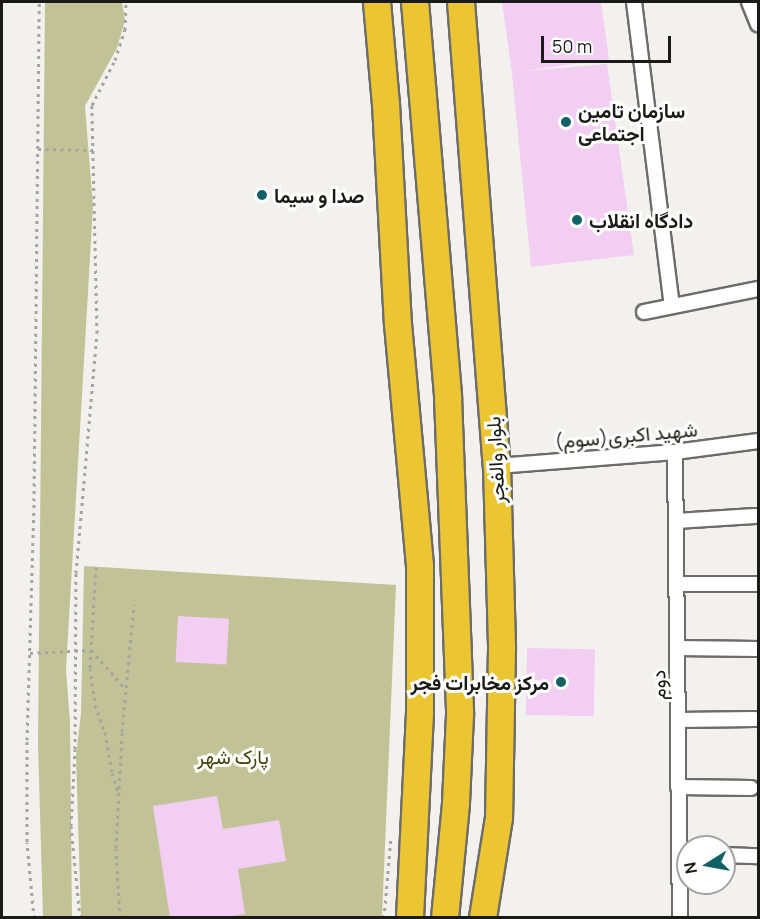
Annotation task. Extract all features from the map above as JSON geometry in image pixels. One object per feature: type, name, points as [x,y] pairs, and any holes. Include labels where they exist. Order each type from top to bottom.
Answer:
[{"type":"highway","points":[[377,2],[386,105],[399,324],[420,566],[420,713],[410,918]]},
{"type":"highway","points":[[415,2],[448,396],[460,715],[456,804],[445,918]]},
{"type":"highway","name":"بلوار والفجر","points":[[461,2],[496,466],[502,649],[499,818],[483,918]]},
{"type":"street","points":[[634,2],[672,306]]},
{"type":"street","points":[[749,2],[759,24]]},
{"type":"street","points":[[644,312],[759,289]]},
{"type":"street","name":"شهید اکبری(سوم)","points":[[496,466],[675,452],[759,441]]},
{"type":"street","name":"دوم","points":[[675,452],[678,787],[682,835]]},
{"type":"street","points":[[676,521],[755,516]]},
{"type":"street","points":[[677,584],[759,584]]},
{"type":"street","points":[[677,648],[758,649]]},
{"type":"street","points":[[678,720],[755,719]]},
{"type":"street","points":[[678,787],[751,788]]},
{"type":"street","points":[[736,855],[759,856]]},
{"type":"street","name":"دوم","points":[[680,918],[681,895]]},
{"type":"path","points":[[34,918],[27,842],[34,501],[39,2]]},
{"type":"path","points":[[80,918],[71,826],[76,573],[97,333],[92,105],[115,60],[125,30],[126,2]]},
{"type":"path","points":[[38,149],[93,150]]},
{"type":"path","points":[[96,567],[90,669],[95,705],[105,732],[112,773],[119,793]]},
{"type":"path","points":[[120,918],[116,848],[125,689],[134,605]]},
{"type":"path","points":[[30,653],[91,650]]},
{"type":"path","points":[[91,650],[125,689]]},
{"type":"path","points":[[384,918],[392,828]]},
{"type":"green space","points":[[45,2],[122,2],[125,20],[117,48],[85,106],[93,206],[66,670],[70,721],[72,918],[43,917],[38,744]]},
{"type":"green space","name":"پارک شهر","points":[[84,566],[396,585],[382,917],[81,918],[76,756],[81,713]]},
{"type":"building","points":[[502,2],[601,2],[609,59],[524,71],[607,64],[634,255],[531,267],[512,73]]},
{"type":"building","points":[[178,616],[229,619],[227,665],[176,662]]},
{"type":"building","name":"مرکز مخابرات فجر","points":[[527,648],[595,649],[594,716],[526,715]]},
{"type":"building","points":[[217,796],[223,829],[279,820],[286,861],[238,869],[245,914],[221,918],[170,918],[153,806]]},
{"type":"place","name":"سازمان تامین اجتماعی","points":[[566,122]]},
{"type":"place","name":"صدا و سیما","points":[[262,195]]},
{"type":"place","name":"دادگاه انقلاب","points":[[577,220]]},
{"type":"place","name":"مرکز مخابرات فجر","points":[[561,682]]}]
